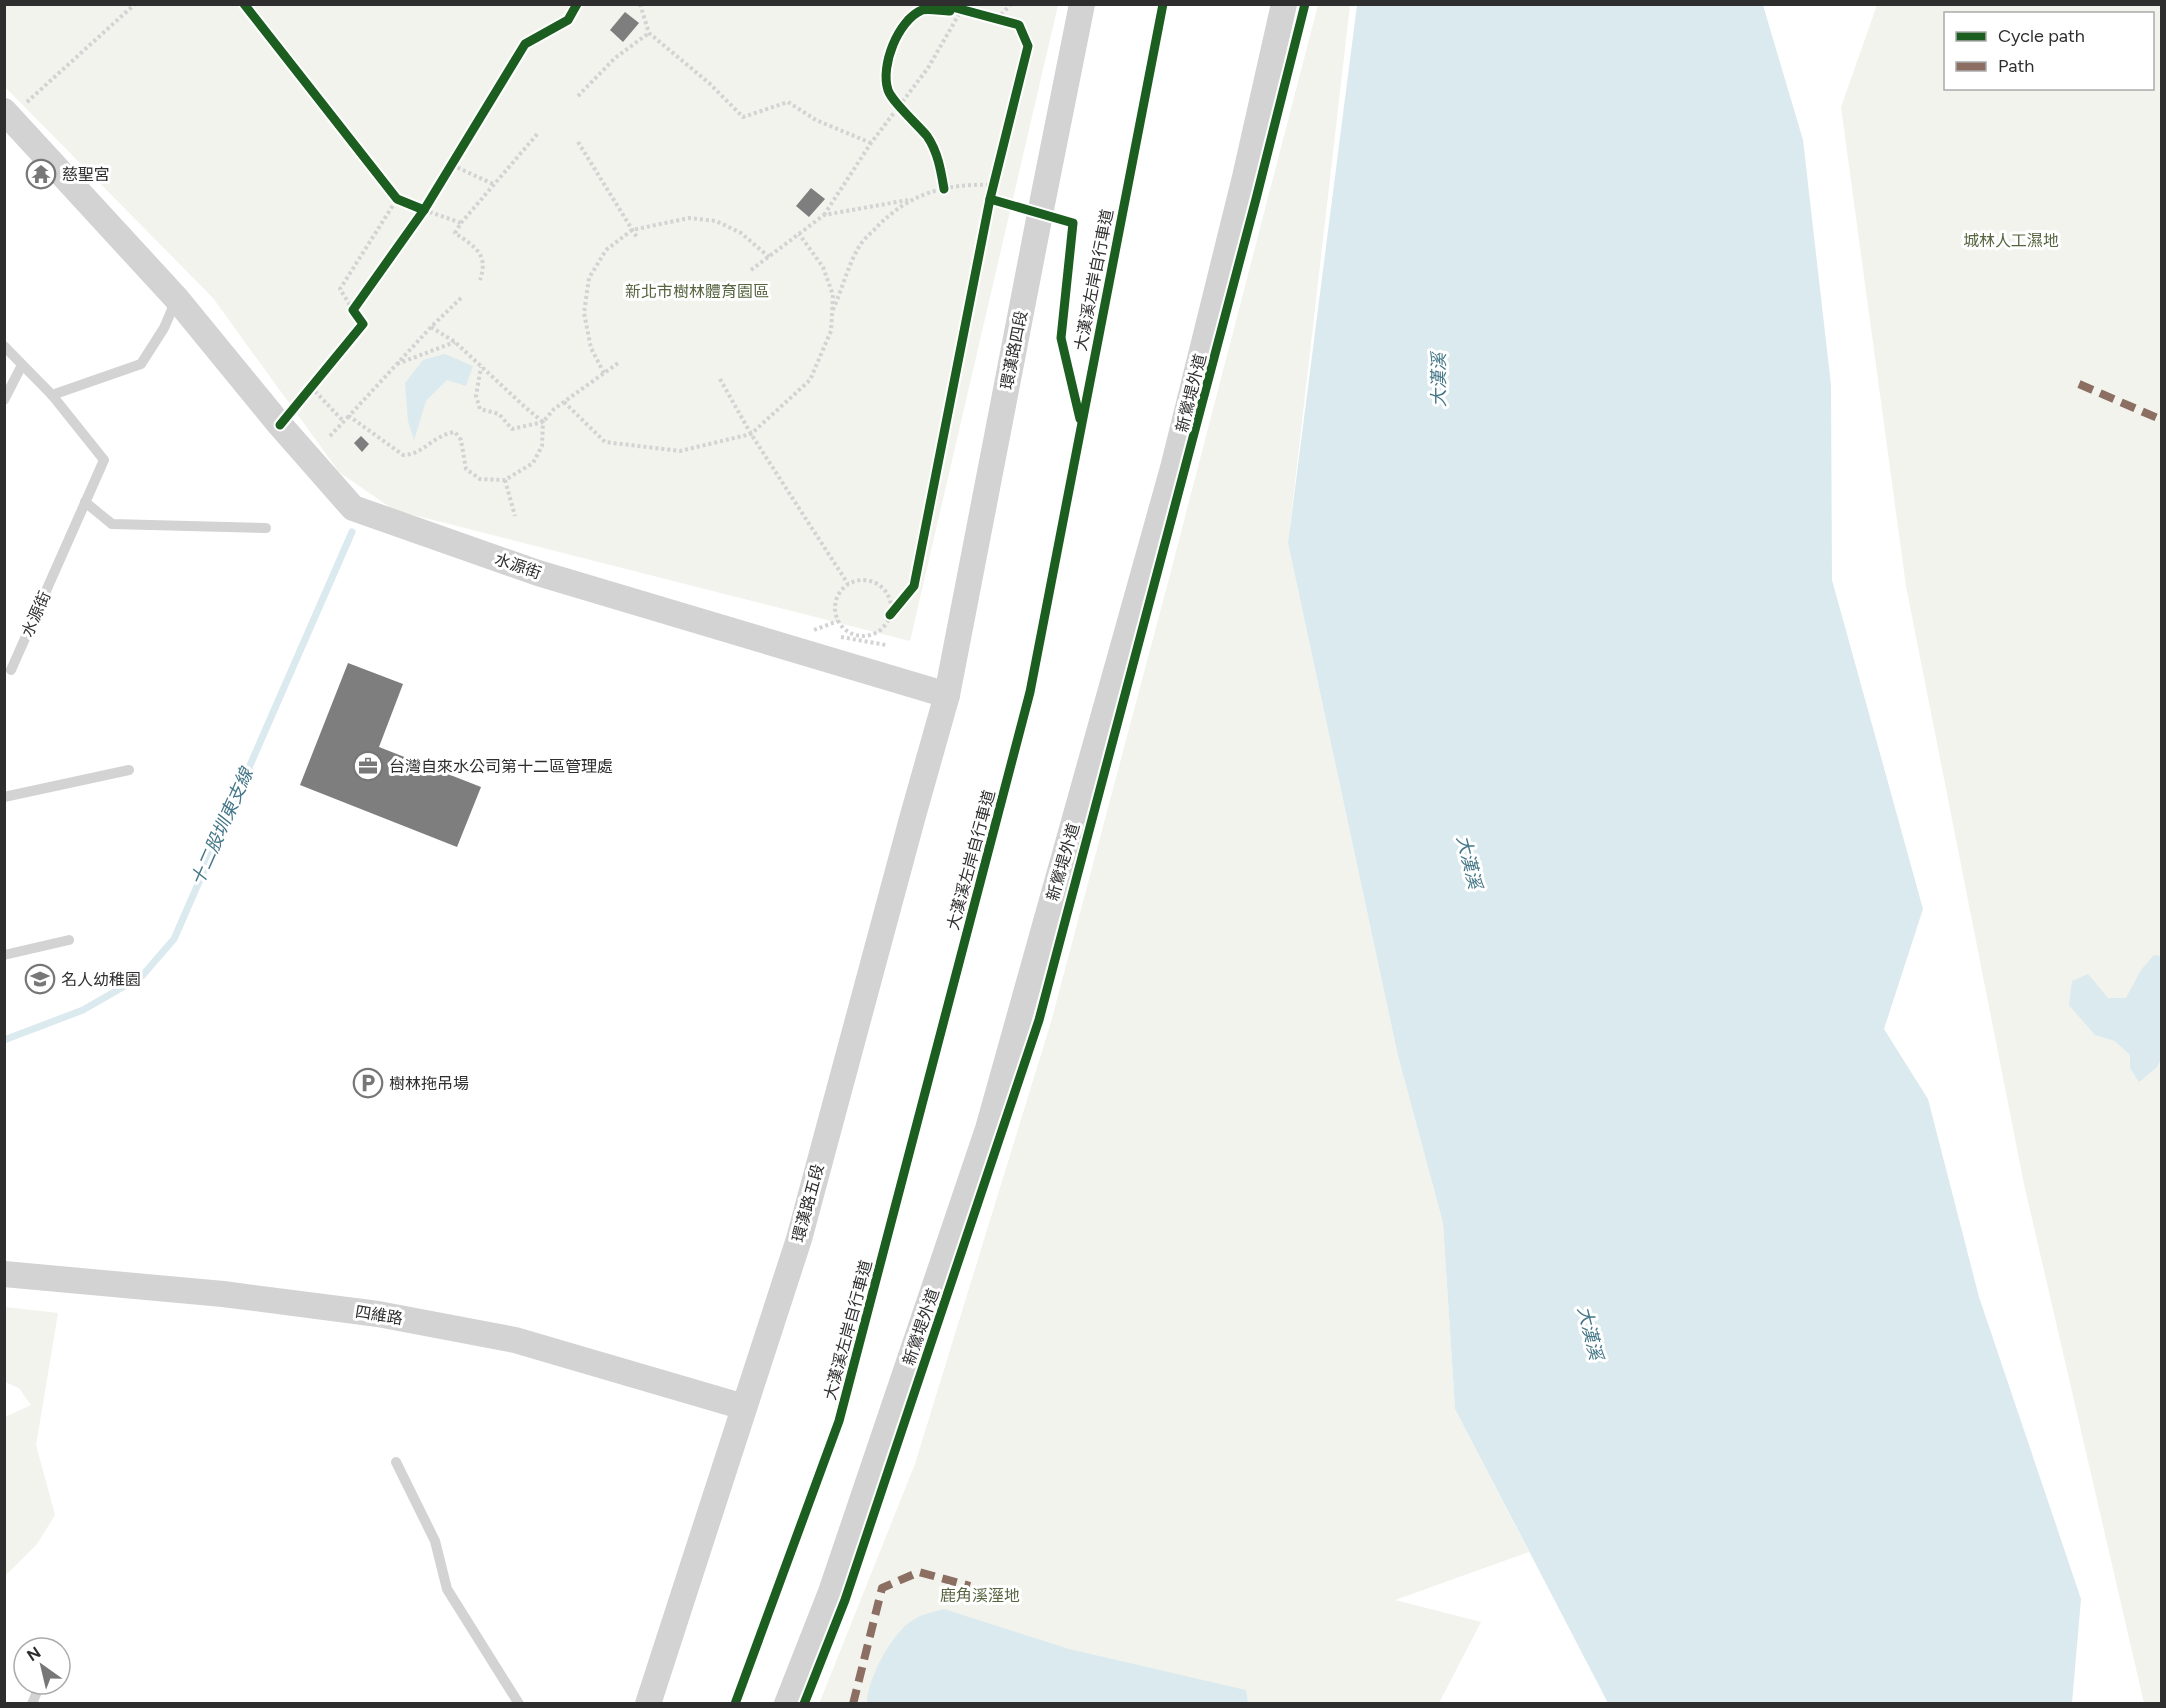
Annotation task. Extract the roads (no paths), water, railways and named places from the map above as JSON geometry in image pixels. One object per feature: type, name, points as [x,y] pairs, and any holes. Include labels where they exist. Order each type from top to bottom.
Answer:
[{"type":"street","name":"環漢路四段","points":[[947,695],[1082,4]]},
{"type":"street","name":"新鶯堤外道","points":[[787,1704],[831,1592],[988,1129],[1173,468],[1245,177],[1284,4]]},
{"type":"street","name":"水源街","points":[[8,114],[176,298],[279,425],[353,508],[538,573],[947,695]]},
{"type":"street","name":"環漢路五段","points":[[648,1704],[799,1239],[947,695]]},
{"type":"street","name":"四維路","points":[[4,1274],[223,1294],[378,1314],[515,1340],[744,1407]]},
{"type":"lane","points":[[4,346],[52,395],[141,364],[164,328],[176,298]]},
{"type":"lane","points":[[4,400],[22,364]]},
{"type":"lane","name":"水源街","points":[[11,670],[104,460],[52,395]]},
{"type":"lane","points":[[85,502],[112,524],[266,528]]},
{"type":"lane","points":[[4,797],[129,770]]},
{"type":"lane","points":[[4,955],[69,940]]},
{"type":"lane","points":[[396,1462],[435,1541],[447,1589],[519,1704]]},
{"type":"water","name":"大漢溪","points":[[1357,5],[1763,5],[1803,140],[1831,385],[1832,580],[1923,909],[1884,1029],[1928,1099],[1979,1297],[2081,1599],[2072,1703],[1608,1703],[1455,1409],[1443,1223],[1398,1056],[1288,543]]},
{"type":"water","points":[[445,354],[473,366],[466,386],[447,380],[426,401],[414,440],[408,421],[405,383],[423,360]]},
{"type":"water","points":[[2154,955],[2161,956],[2161,1059],[2157,1067],[2139,1082],[2130,1068],[2130,1055],[2115,1041],[2095,1035],[2069,1005],[2072,981],[2088,974],[2108,998],[2126,998],[2141,970]]},
{"type":"water","points":[[944,1609],[1069,1649],[1246,1690],[1248,1703],[867,1703],[876,1670],[897,1635],[916,1618]]},
{"type":"waterway","name":"十二股圳東支線","points":[[4,1040],[83,1010],[142,976],[174,939],[352,532]]},
{"type":"place","name":"慈聖宮","points":[[41,174]]},
{"type":"place","name":"台灣自來水公司第十二區管理處","points":[[368,766]]},
{"type":"place","name":"名人幼稚園","points":[[40,979]]},
{"type":"place","name":"樹林拖吊場","points":[[368,1083]]},
{"type":"park label","name":"城林人工濕地","points":[[2011,240]]},
{"type":"park label","name":"新北市樹林體育園區","points":[[697,291]]},
{"type":"park label","name":"鹿角溪溼地","points":[[980,1595]]}]
